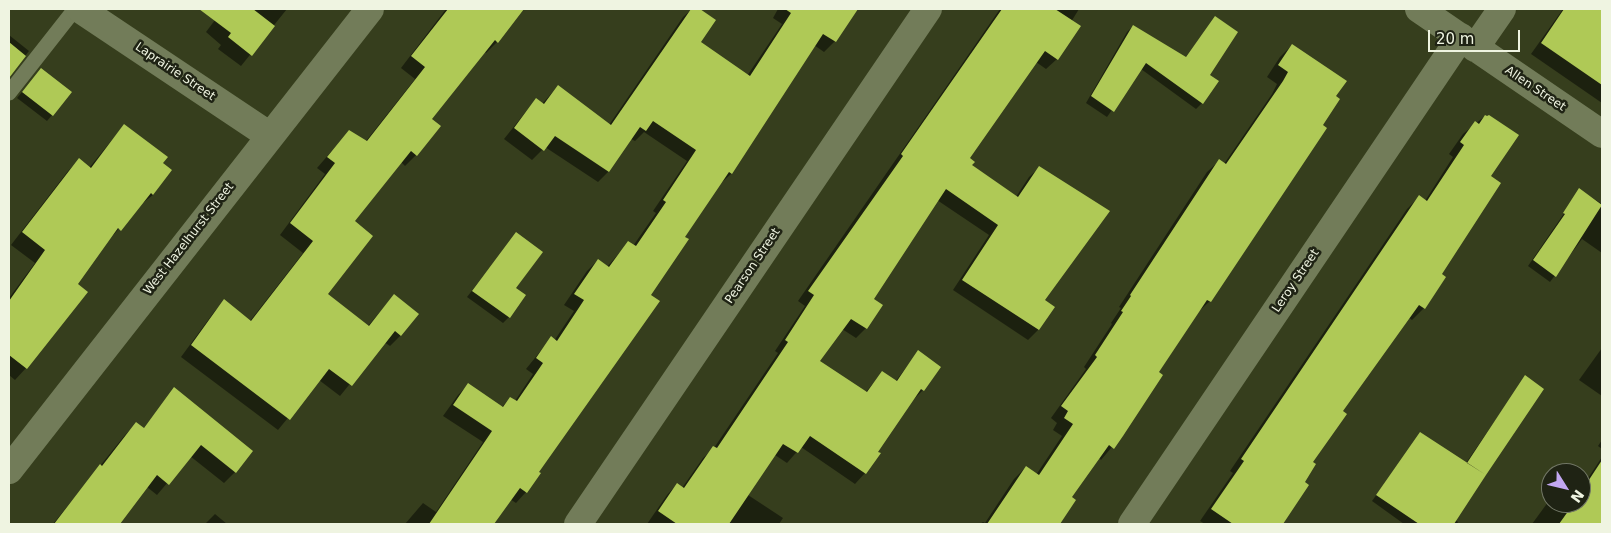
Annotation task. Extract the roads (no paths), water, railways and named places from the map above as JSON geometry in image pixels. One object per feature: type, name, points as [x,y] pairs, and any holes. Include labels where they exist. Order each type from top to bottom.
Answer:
[{"type":"street","name":"Laprairie Street","points":[[80,9],[270,136]]},
{"type":"street","name":"West Hazelhurst Street","points":[[9,470],[370,9]]},
{"type":"street","name":"Pearson Street","points":[[578,524],[928,9]]},
{"type":"street","name":"Allen Street","points":[[1419,9],[1602,134]]},
{"type":"street","name":"Leroy Street","points":[[1132,524],[1468,43],[1502,9]]},
{"type":"lane","points":[[9,92],[75,9]]}]
